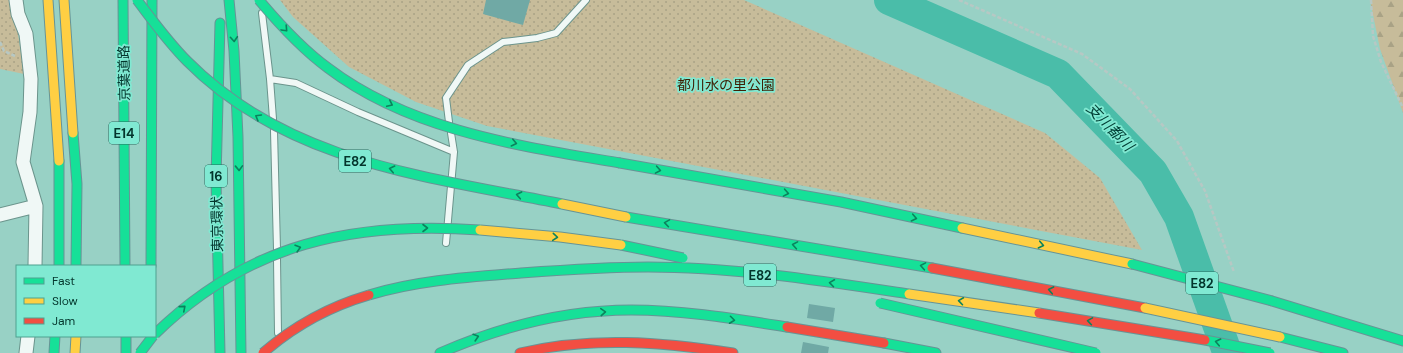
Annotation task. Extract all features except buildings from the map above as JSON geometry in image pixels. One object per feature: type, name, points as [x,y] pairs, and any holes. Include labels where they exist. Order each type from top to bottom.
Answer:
[{"type":"highway","points":[[48,0],[61,190],[62,220],[59,265]]},
{"type":"highway","points":[[64,0],[77,184],[76,265]]},
{"type":"highway","name":"京葉道路","points":[[123,0],[125,265]]},
{"type":"highway","name":"E82","points":[[137,0],[176,50],[198,73],[248,111],[293,136],[324,150],[355,161],[626,217],[954,272],[1145,308],[1280,336],[1343,353]]},
{"type":"highway","name":"京葉道路","points":[[151,265],[152,0]]},
{"type":"highway","points":[[229,0],[235,60],[240,179],[241,353]]},
{"type":"highway","name":"E82","points":[[260,0],[293,38],[341,78],[393,105],[449,127],[477,135],[560,153],[841,202],[1132,264],[1272,301],[1403,341]]},
{"type":"highway","name":"東京環状","points":[[220,8],[216,178],[220,353]]},
{"type":"highway","name":"E82","points":[[156,333],[194,298],[215,284],[246,268],[287,251],[315,243],[355,233],[381,230],[440,228],[566,238],[674,256],[834,293]]},
{"type":"highway","name":"E82","points":[[263,353],[294,328],[320,313],[348,301],[379,292],[449,279],[567,270],[648,267],[714,270],[792,278],[1084,320],[1201,339],[1270,353]]},
{"type":"highway","points":[[873,301],[1096,353]]},
{"type":"highway","points":[[440,353],[469,340],[537,321],[574,314],[631,310],[671,312],[820,331],[936,353]]},
{"type":"highway","points":[[54,353],[55,337]]},
{"type":"highway","points":[[75,353],[76,337]]},
{"type":"highway","points":[[126,337],[126,353]]},
{"type":"highway","name":"E82","points":[[140,353],[152,337]]},
{"type":"highway","points":[[150,353],[153,337]]},
{"type":"highway","points":[[520,353],[574,342],[618,342],[733,353]]},
{"type":"street","points":[[16,0],[18,14],[26,34],[31,79],[30,112],[24,162],[36,206],[35,265]]},
{"type":"street","points":[[0,215],[36,206]]},
{"type":"street","points":[[26,353],[28,337]]},
{"type":"lane","points":[[260,0],[270,79],[275,150],[278,353]]},
{"type":"lane","points":[[446,243],[454,152],[446,98],[468,65],[503,42],[537,38],[556,33],[586,0]]},
{"type":"lane","points":[[270,79],[296,83],[454,152]]},
{"type":"path","points":[[959,0],[1082,54],[1130,89],[1177,141],[1206,191],[1236,278]]},
{"type":"path","points":[[1371,0],[1373,36],[1381,62],[1403,108]]},
{"type":"green space","points":[[0,0],[13,0],[24,74],[0,69]]},
{"type":"green space","name":"都川水の里公園","points":[[280,0],[744,0],[1045,133],[1100,178],[1142,250],[487,126],[416,102],[349,67],[293,17]]},
{"type":"green space","points":[[1370,0],[1403,0],[1403,113],[1380,49]]},
{"type":"waterway","name":"支川都川","points":[[889,0],[1058,74],[1153,172],[1179,217],[1226,349]]},
{"type":"traffic: fast","points":[[123,0],[125,265]]},
{"type":"traffic: fast","points":[[137,0],[167,39],[187,61],[227,95],[270,123],[315,144],[362,161],[462,185],[562,204]]},
{"type":"traffic: fast","points":[[151,265],[152,0]]},
{"type":"traffic: fast","points":[[229,0],[234,51],[238,137],[241,353]]},
{"type":"traffic: fast","points":[[259,0],[292,36],[318,61],[360,89],[395,107],[430,121],[468,133],[544,150],[620,163]]},
{"type":"traffic: fast","points":[[220,23],[216,179],[220,353]]},
{"type":"traffic: fast","points":[[73,133],[77,184],[76,265]]},
{"type":"traffic: fast","points":[[59,161],[59,265]]},
{"type":"traffic: fast","points":[[620,163],[841,202],[962,228]]},
{"type":"traffic: fast","points":[[626,217],[932,268]]},
{"type":"traffic: fast","points":[[156,333],[190,303],[227,278],[265,259],[305,244],[346,235],[389,230],[433,228],[480,230]]},
{"type":"traffic: fast","points":[[621,245],[683,258]]},
{"type":"traffic: fast","points":[[1132,264],[1272,301]]},
{"type":"traffic: fast","points":[[369,295],[406,286],[464,278],[569,270],[648,267],[713,269],[746,272],[909,294]]},
{"type":"traffic: fast","points":[[1272,301],[1403,341]]},
{"type":"traffic: fast","points":[[880,303],[1096,353]]},
{"type":"traffic: fast","points":[[440,353],[486,335],[509,328],[557,317],[606,311],[651,310],[690,313],[787,327]]},
{"type":"traffic: fast","points":[[54,353],[55,337]]},
{"type":"traffic: fast","points":[[126,337],[126,353]]},
{"type":"traffic: fast","points":[[140,353],[152,337]]},
{"type":"traffic: fast","points":[[1280,337],[1343,353]]},
{"type":"traffic: fast","points":[[1205,340],[1270,353]]},
{"type":"traffic: fast","points":[[884,343],[936,353]]},
{"type":"traffic: slow","points":[[48,0],[59,161]]},
{"type":"traffic: slow","points":[[64,0],[73,133]]},
{"type":"traffic: slow","points":[[562,204],[626,217]]},
{"type":"traffic: slow","points":[[962,228],[1132,264]]},
{"type":"traffic: slow","points":[[480,230],[560,237],[621,245]]},
{"type":"traffic: slow","points":[[909,294],[1039,313]]},
{"type":"traffic: slow","points":[[1145,308],[1280,337]]},
{"type":"traffic: slow","points":[[75,353],[76,337]]},
{"type":"traffic: jam","points":[[932,268],[1145,308]]},
{"type":"traffic: jam","points":[[263,353],[287,334],[313,318],[340,305],[369,295]]},
{"type":"traffic: jam","points":[[1039,313],[1205,340]]},
{"type":"traffic: jam","points":[[787,327],[884,343]]},
{"type":"traffic: jam","points":[[520,353],[573,344],[626,342],[680,346],[733,353]]}]
